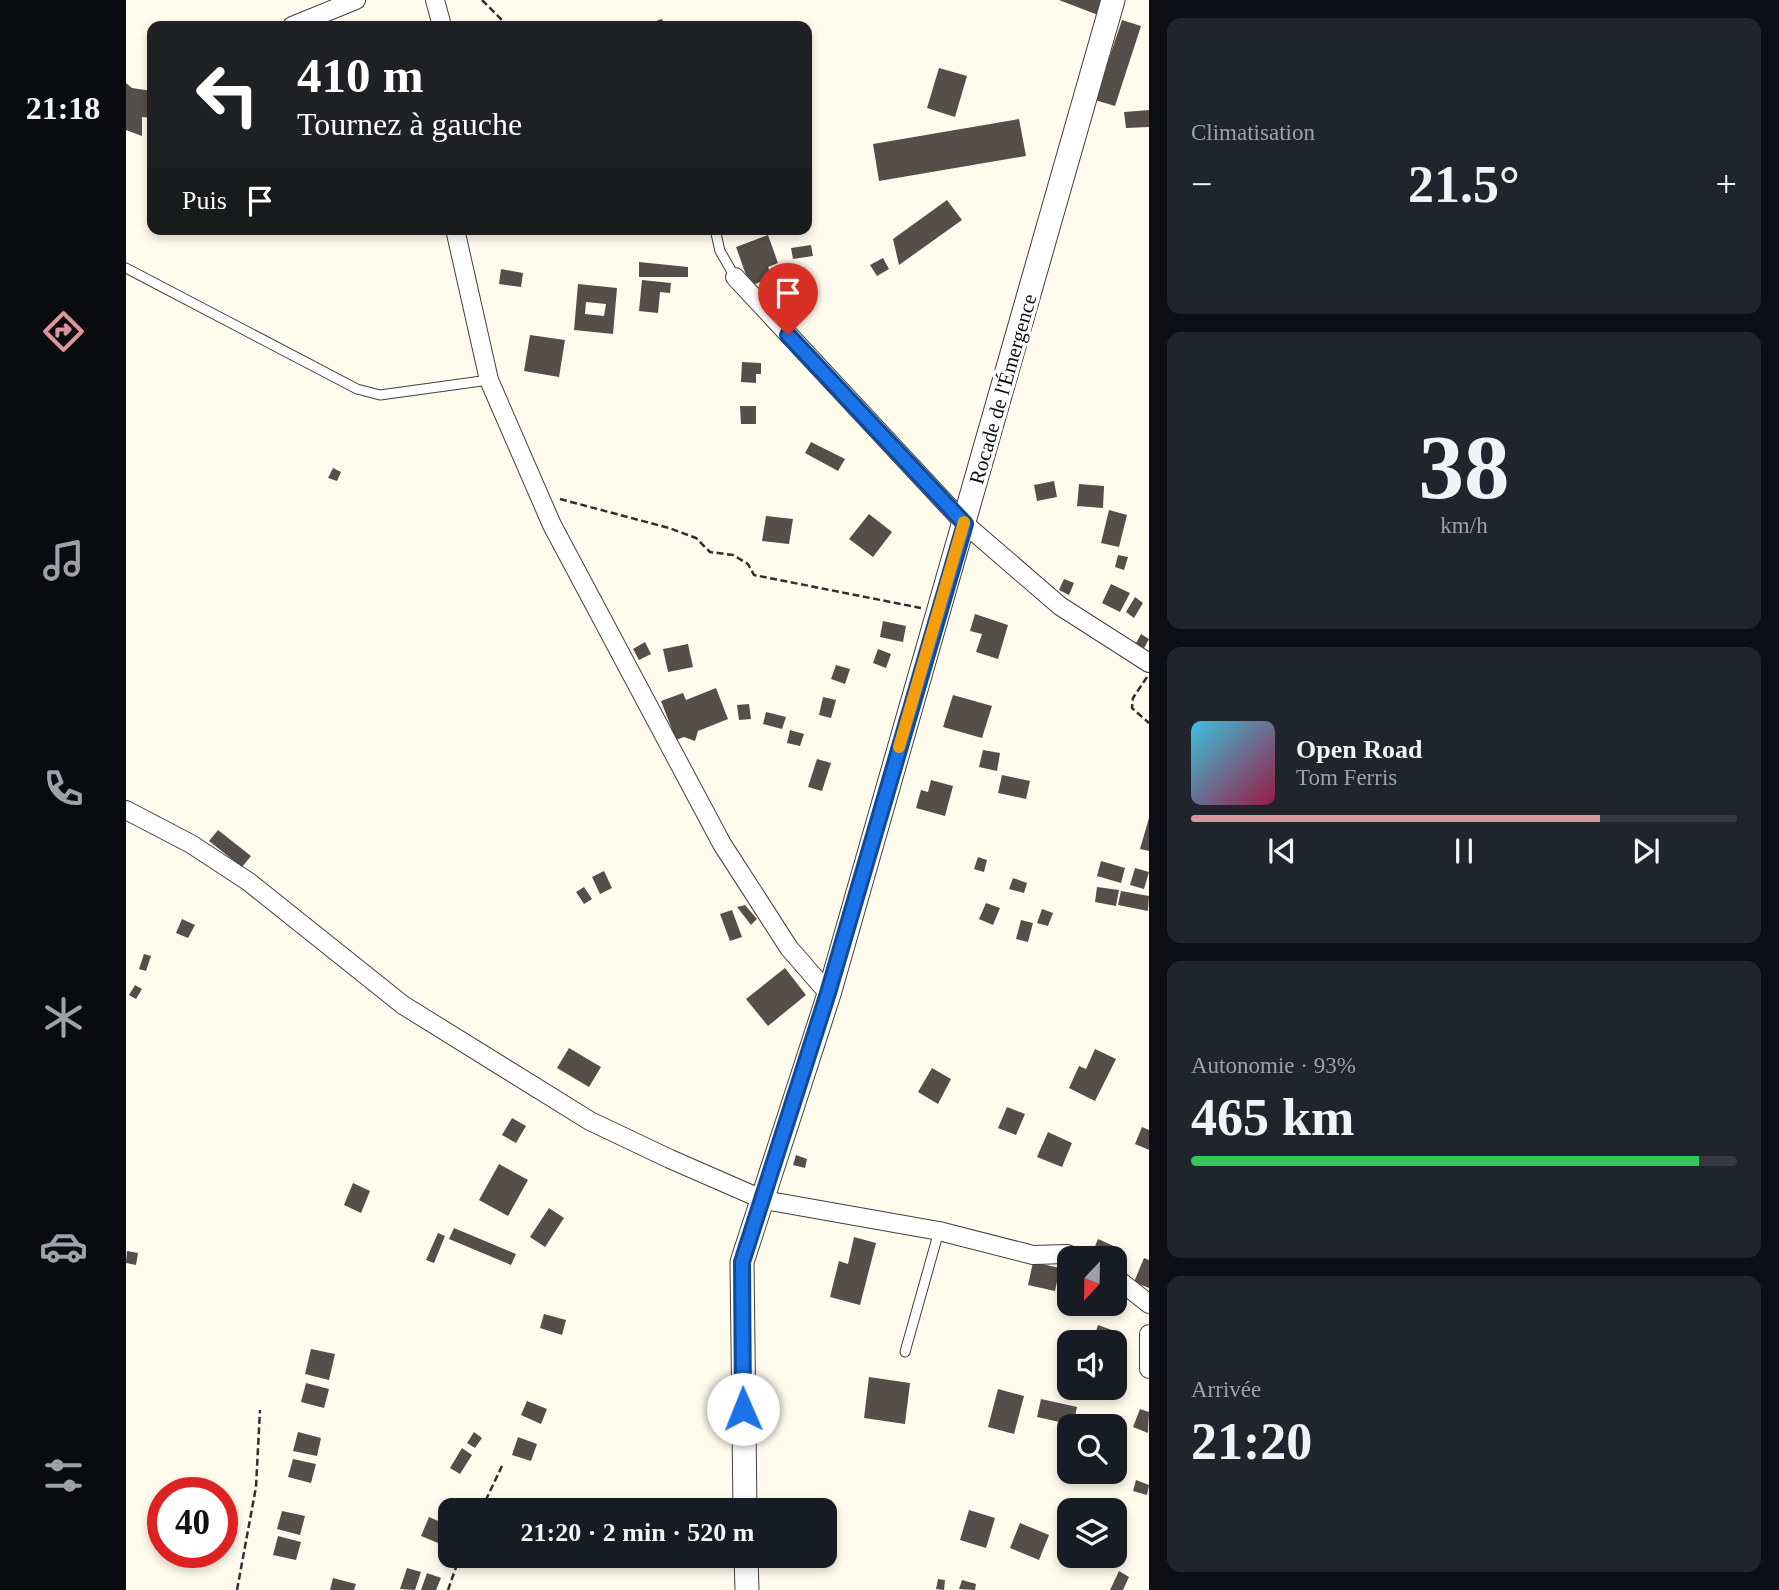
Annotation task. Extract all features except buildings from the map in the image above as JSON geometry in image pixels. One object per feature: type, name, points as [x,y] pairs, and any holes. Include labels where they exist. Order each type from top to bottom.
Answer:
[{"type":"street","points":[[304,21],[356,0]]},
{"type":"street","points":[[435,0],[441,21]]},
{"type":"street","name":"Rocade de l'Émergence","points":[[745,1498],[742,1262],[828,993],[965,524],[1113,0]]},
{"type":"street","points":[[456,235],[489,380],[538,495],[644,703],[722,845],[789,948],[828,993]]},
{"type":"street","points":[[735,276],[965,524],[1060,606],[1149,663]]},
{"type":"street","points":[[126,810],[191,844],[249,882],[403,1006],[590,1121],[764,1200],[939,1231],[1033,1255],[1057,1254]]},
{"type":"street","points":[[1127,1287],[1149,1304]]},
{"type":"street","points":[[1149,1334],[1149,1369]]},
{"type":"street","points":[[746,1568],[747,1590]]},
{"type":"lane","points":[[716,235],[720,251],[735,276]]},
{"type":"lane","points":[[126,268],[357,389],[380,395],[489,380]]},
{"type":"lane","points":[[905,1352],[939,1231]]},
{"type":"path","points":[[482,0],[503,21]]},
{"type":"path","points":[[538,495],[669,528],[696,538],[710,552],[733,555],[748,565],[754,576],[939,611]]},
{"type":"path","points":[[1149,674],[1133,698],[1132,708],[1149,723]]},
{"type":"path","points":[[237,1590],[256,1487],[260,1410]]},
{"type":"path","points":[[487,1498],[502,1466]]},
{"type":"path","points":[[448,1590],[456,1568]]},
{"type":"slow traffic","points":[[899,747],[964,522]]},
{"type":"route","points":[[743,1409],[742,1262],[828,993],[965,524],[788,335]]}]
